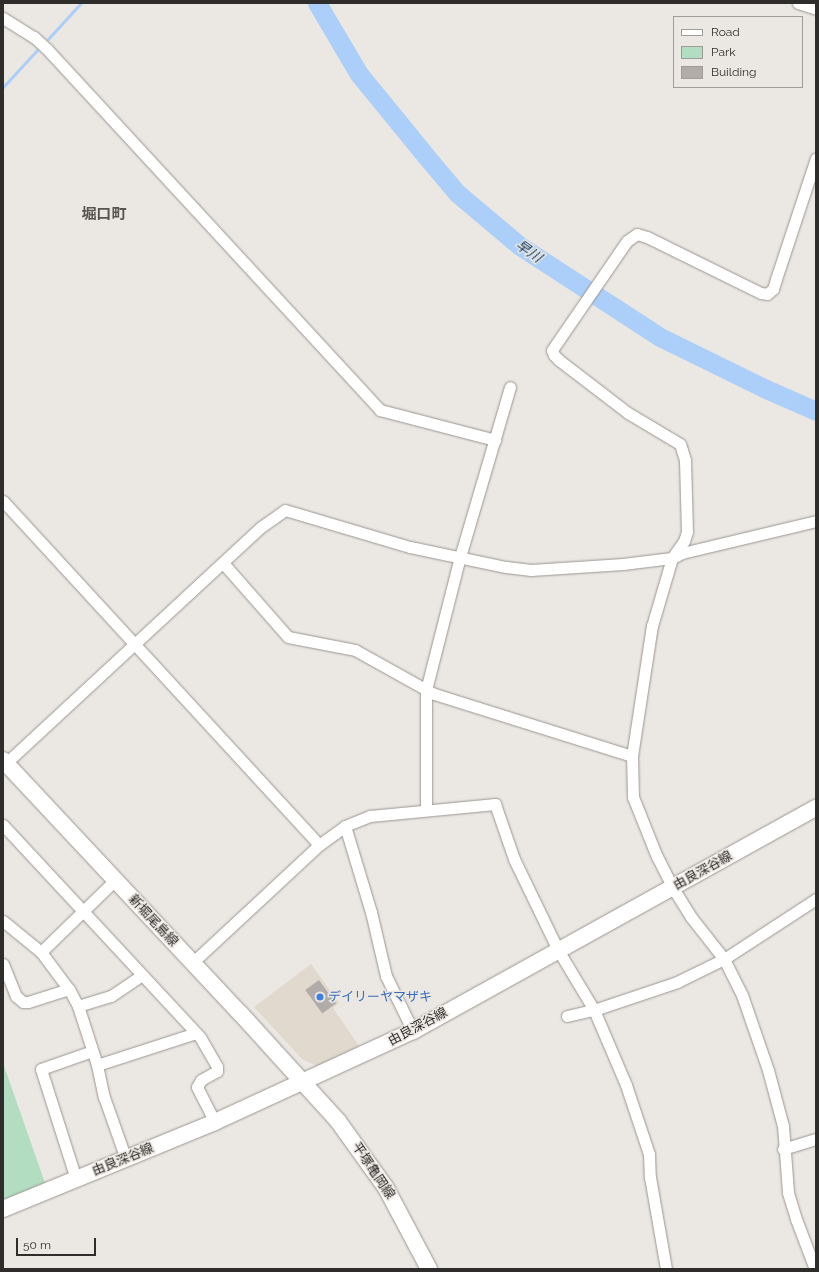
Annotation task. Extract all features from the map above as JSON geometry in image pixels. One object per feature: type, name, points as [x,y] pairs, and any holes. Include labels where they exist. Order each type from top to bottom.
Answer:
[{"type":"main road","name":"新堀尾島線","points":[[4,762],[304,1082]]},
{"type":"main road","name":"由良深谷線","points":[[3,1209],[215,1122],[413,1031],[816,808]]},
{"type":"main road","name":"平塚亀岡線","points":[[304,1082],[338,1121],[371,1165],[401,1213],[429,1269]]},
{"type":"street","points":[[798,3],[816,9]]},
{"type":"street","points":[[3,18],[34,37],[42,44],[138,146],[380,410],[495,440]]},
{"type":"street","points":[[815,1269],[796,1219],[788,1192],[783,1149],[783,1126],[768,1070],[742,995],[724,959],[691,917],[673,888],[657,857],[633,797],[632,756],[652,626],[672,558],[684,541],[687,532],[685,460],[680,444],[628,413],[559,360],[554,355],[552,350],[627,241],[637,234],[647,237],[761,293],[767,294],[773,289],[816,158]]},
{"type":"street","points":[[426,810],[426,690],[460,557],[510,387]]},
{"type":"street","points":[[3,502],[135,643],[319,844]]},
{"type":"street","points":[[4,762],[261,527],[285,510],[410,547],[499,566],[531,570],[623,564],[672,558],[682,553],[816,521]]},
{"type":"street","points":[[223,563],[288,637],[355,650],[434,694],[632,756]]},
{"type":"street","points":[[192,963],[319,844],[345,826],[370,816],[495,804],[514,859],[558,950],[594,1010],[626,1085],[649,1154],[650,1177],[666,1269]]},
{"type":"street","points":[[345,826],[371,912],[386,976],[413,1031]]},
{"type":"street","points":[[6,833],[83,911],[196,1033],[217,1067],[217,1071],[201,1080],[197,1087],[215,1122]]},
{"type":"street","points":[[41,952],[116,880]]},
{"type":"street","points":[[567,1016],[594,1010],[677,982],[724,959],[816,899]]},
{"type":"street","points":[[3,922],[41,952],[69,989],[78,1006],[97,1065],[104,1097],[126,1159]]},
{"type":"street","points":[[4,965],[16,996],[23,1002],[28,1002],[69,989]]},
{"type":"street","points":[[78,1006],[111,996],[142,975]]},
{"type":"street","points":[[97,1065],[196,1033]]},
{"type":"street","points":[[76,1179],[41,1069],[92,1051]]},
{"type":"street","points":[[783,1149],[816,1139]]},
{"type":"shaded area","points":[[311,964],[339,1003],[333,1008],[359,1046],[317,1066],[302,1059],[254,1007]]},
{"type":"green space","points":[[3,1063],[45,1183],[3,1200]]},
{"type":"building","name":"デイリーヤマザキ","points":[[319,980],[336,1003],[322,1013],[305,990]]},
{"type":"waterway","points":[[48,39],[81,3]]},
{"type":"waterway","name":"早川","points":[[317,3],[359,74],[425,155],[457,193],[520,246],[660,337],[766,389],[816,411]]},
{"type":"waterway","points":[[3,87],[37,50]]},
{"type":"place","name":"デイリーヤマザキ","points":[[320,997]]},
{"type":"district","name":"堀口町","points":[[104,215]]}]
